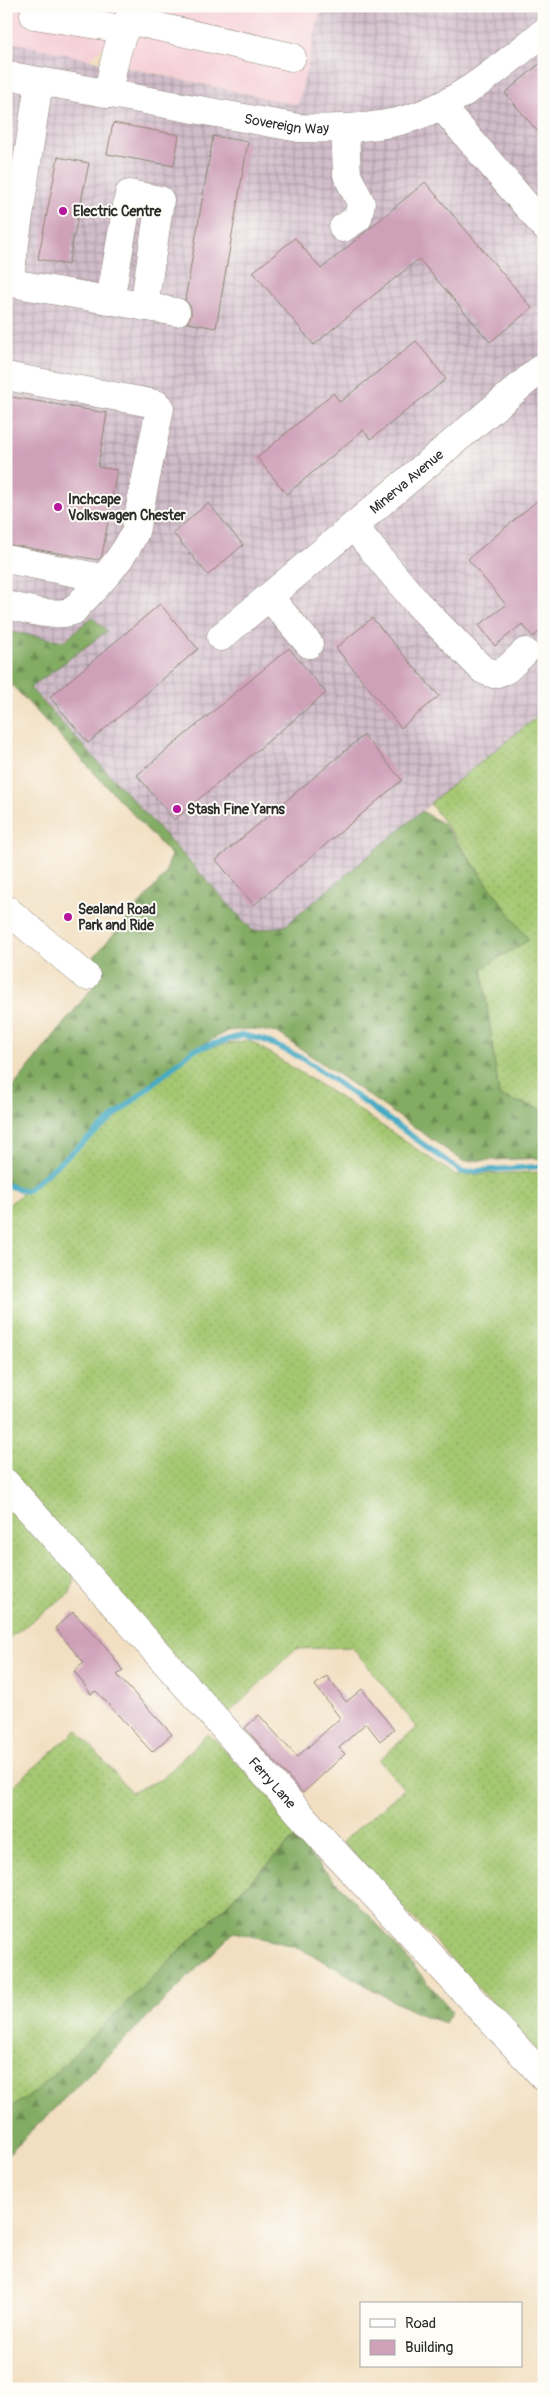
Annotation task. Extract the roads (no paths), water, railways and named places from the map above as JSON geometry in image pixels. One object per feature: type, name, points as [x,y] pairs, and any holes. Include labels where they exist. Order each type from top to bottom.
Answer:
[{"type":"street","points":[[34,15],[129,18],[292,57]]},
{"type":"street","points":[[108,94],[114,59],[129,18]]},
{"type":"street","name":"Sovereign Way","points":[[6,76],[299,128],[345,129],[392,123],[444,105],[474,86],[544,32]]},
{"type":"street","points":[[39,82],[8,283],[176,312]]},
{"type":"street","points":[[444,105],[448,114],[544,226]]},
{"type":"street","points":[[343,228],[358,218],[361,203],[347,175],[345,129]]},
{"type":"street","points":[[110,301],[128,194],[160,200],[144,307]]},
{"type":"street","name":"Minerva Avenue","points":[[221,637],[544,366]]},
{"type":"street","points":[[6,376],[159,406],[135,532],[129,546],[73,611],[64,614],[6,605]]},
{"type":"street","points":[[353,526],[417,602],[483,670],[494,674],[506,670],[525,652]]},
{"type":"street","points":[[6,559],[102,578]]},
{"type":"street","points":[[269,597],[309,644]]},
{"type":"street","points":[[6,909],[86,976]]},
{"type":"street","name":"Ferry Lane","points":[[6,1484],[326,1844],[544,2077]]},
{"type":"waterway","points":[[6,1185],[26,1191],[193,1050],[243,1035],[264,1040],[304,1059],[462,1172],[544,1166]]},
{"type":"place","name":"Electric Centre","points":[[63,211]]},
{"type":"place","name":"Inchcape Volkswagen Chester","points":[[58,507]]},
{"type":"place","name":"Stash Fine Yarns","points":[[177,809]]},
{"type":"place","name":"Sealand Road Park and Ride","points":[[68,917]]}]
